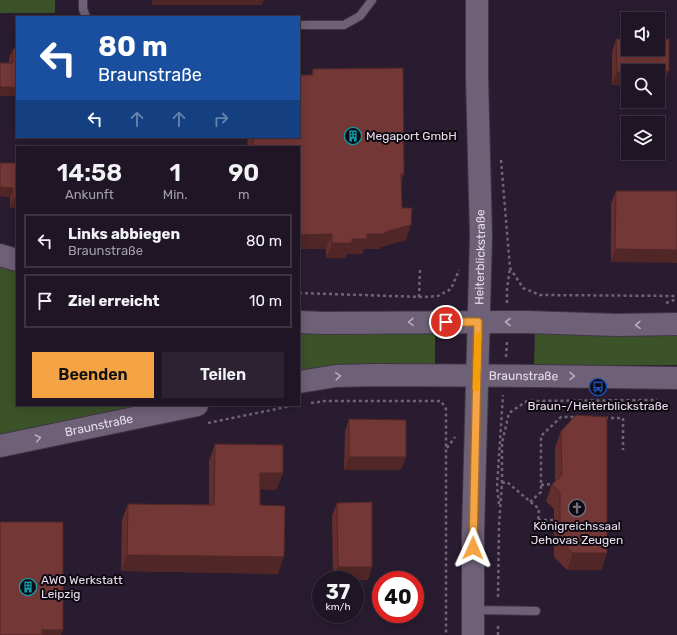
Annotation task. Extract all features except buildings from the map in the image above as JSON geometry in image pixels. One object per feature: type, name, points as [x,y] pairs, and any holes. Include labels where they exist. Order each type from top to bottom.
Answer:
[{"type":"main road","name":"Heiterblickstraße","points":[[472,635],[481,236],[477,78],[477,0]]},
{"type":"main road","points":[[0,255],[16,260]]},
{"type":"main road","points":[[300,322],[527,322],[616,325],[677,324]]},
{"type":"main road","name":"Braunstraße","points":[[300,382],[336,376],[376,375],[677,378]]},
{"type":"main road","name":"Braunstraße","points":[[0,446],[192,406]]},
{"type":"lane","points":[[83,0],[83,8],[86,16]]},
{"type":"lane","points":[[300,26],[344,25],[360,16],[372,0]]},
{"type":"lane","points":[[472,610],[536,611]]},
{"type":"path","points":[[501,154],[510,268],[523,288],[540,295],[677,296]]},
{"type":"path","points":[[420,268],[420,297]]},
{"type":"path","points":[[300,293],[420,297],[438,296],[451,289]]},
{"type":"path","points":[[498,635],[499,526],[502,483],[502,443],[510,413],[527,401],[662,400]]},
{"type":"path","points":[[306,404],[325,401],[441,401],[446,409],[446,635]]},
{"type":"path","points":[[530,502],[541,492],[541,436],[561,417],[576,417]]},
{"type":"path","points":[[600,418],[623,418],[623,450]]},
{"type":"path","points":[[502,483],[507,482],[539,509],[538,524]]},
{"type":"path","points":[[541,485],[559,484]]},
{"type":"path","points":[[538,520],[559,520]]},
{"type":"green space","points":[[0,0],[55,0],[55,13],[0,13]]},
{"type":"green space","points":[[0,267],[16,272],[16,406],[144,406],[0,436]]},
{"type":"green space","points":[[535,331],[677,332],[677,365],[534,365]]},
{"type":"green space","points":[[300,332],[435,332],[435,365],[300,374]]},
{"type":"slow traffic","points":[[476,388],[478,336]]},
{"type":"place","name":"Megaport GmbH","points":[[353,136]]},
{"type":"place","name":"Braun-/Heiterblickstraße","points":[[598,387]]},
{"type":"place","name":"Königreichssaal Jehovas Zeugen","points":[[577,508]]},
{"type":"place","name":"AWO Werkstatt Leipzig","points":[[28,587]]},
{"type":"route","points":[[446,322],[478,322],[473,548]]}]
